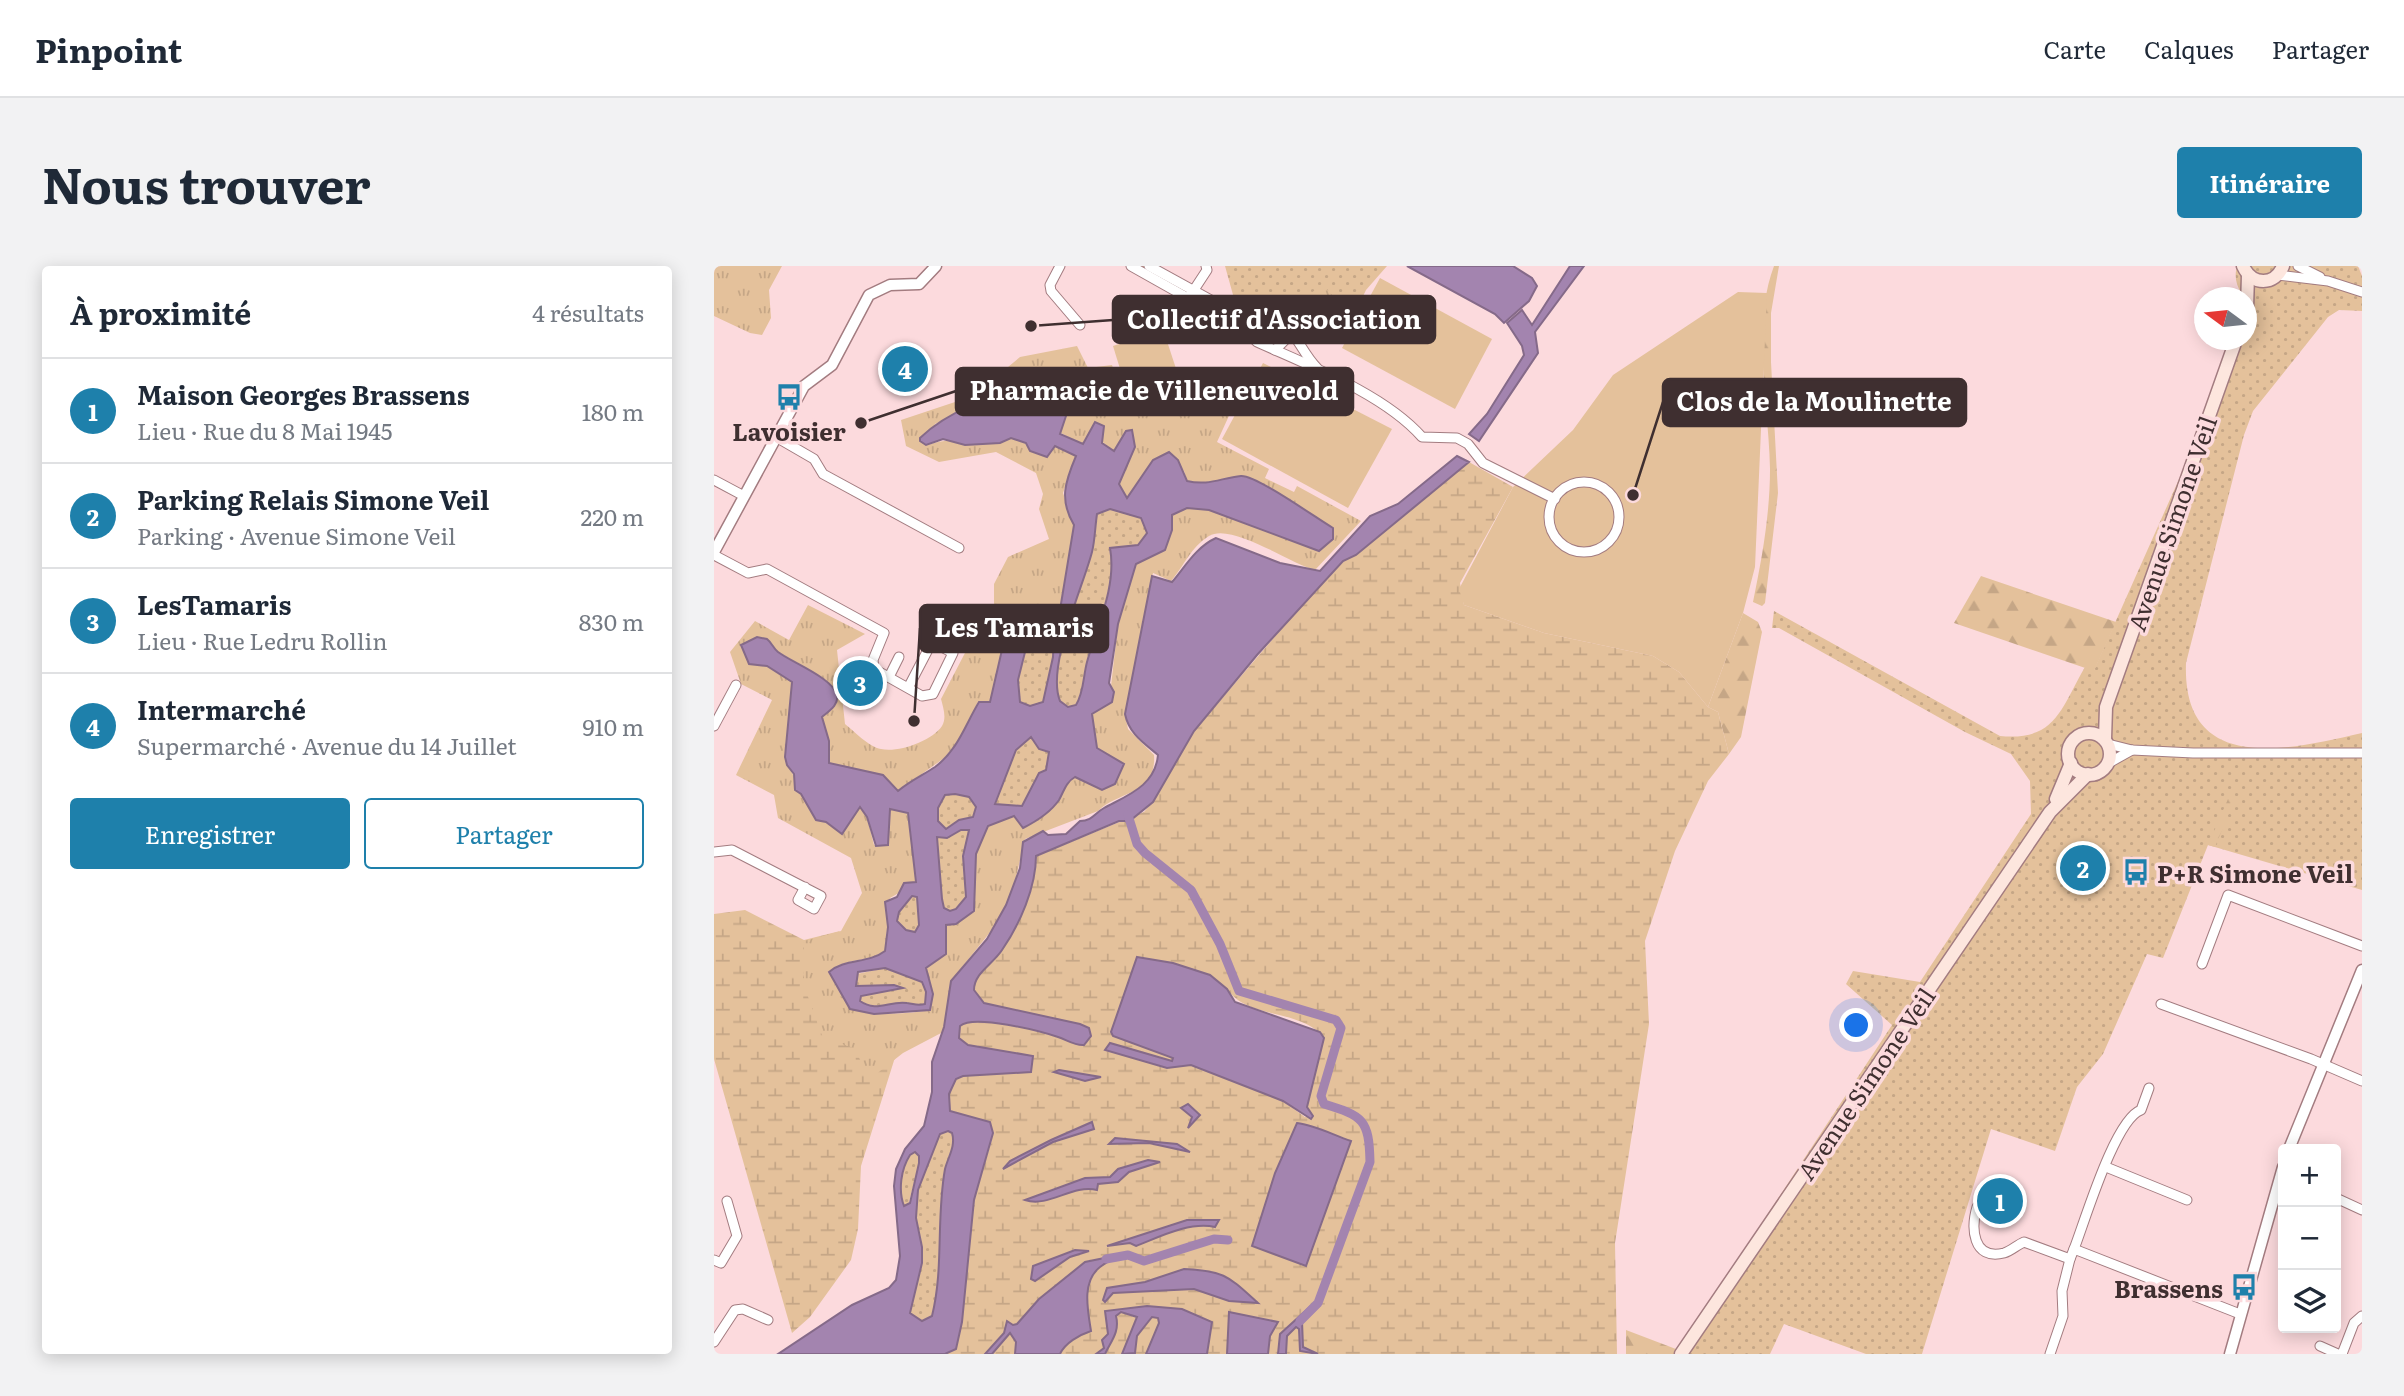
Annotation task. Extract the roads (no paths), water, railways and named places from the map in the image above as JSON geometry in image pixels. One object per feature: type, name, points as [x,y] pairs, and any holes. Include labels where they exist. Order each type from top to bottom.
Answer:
[{"type":"main road","points":[[2246,270],[2263,281]]},
{"type":"main road","points":[[2257,292],[2263,281],[2281,271]]},
{"type":"main road","name":"Avenue Simone Veil","points":[[2106,707],[2232,350]]},
{"type":"main road","points":[[2050,812],[2071,763],[2071,744],[2086,733],[2106,707]]},
{"type":"main road","points":[[2071,763],[2077,771],[2088,774],[2098,772],[2107,764],[2110,754],[2106,742],[2106,707]]},
{"type":"main road","points":[[2086,733],[2095,733],[2106,742]]},
{"type":"main road","points":[[2050,812],[2088,774]]},
{"type":"main road","name":"Avenue Simone Veil","points":[[1681,1354],[2050,812]]},
{"type":"street","points":[[908,688],[932,642],[953,653],[933,694],[922,696],[874,669],[872,664],[884,633],[767,569],[747,573],[714,554],[804,386],[832,365],[869,295],[890,285],[919,284],[936,266]]},
{"type":"street","points":[[1060,266],[1050,285],[1051,291],[1080,326]]},
{"type":"street","points":[[1131,266],[1240,316],[1252,317],[1266,312],[1292,325],[1321,372]]},
{"type":"street","points":[[1149,266],[1275,350],[1373,398],[1406,419],[1422,437],[1457,438],[1468,444],[1483,463],[1555,499]]},
{"type":"street","points":[[1184,316],[1184,305],[1207,270],[1206,266]]},
{"type":"street","points":[[2298,266],[2328,281]]},
{"type":"street","points":[[2281,271],[2328,281],[2362,292]]},
{"type":"street","points":[[1275,350],[1285,340],[1292,325]]},
{"type":"street","points":[[776,437],[814,459],[823,474],[959,548]]},
{"type":"street","points":[[714,480],[744,496]]},
{"type":"street","points":[[1579,483],[1601,487],[1616,502],[1619,523],[1615,533],[1605,546],[1594,551],[1572,550],[1555,536],[1550,525],[1550,513],[1555,499],[1569,486],[1579,483]]},
{"type":"street","points":[[889,677],[899,657]]},
{"type":"street","points":[[714,726],[736,685]]},
{"type":"street","points":[[2106,742],[2132,750],[2362,753]]},
{"type":"street","points":[[2107,764],[2132,750]]},
{"type":"street","points":[[714,852],[732,850],[804,887]]},
{"type":"street","points":[[2202,964],[2228,895],[2362,946]]},
{"type":"street","points":[[2291,1144],[2362,970]]},
{"type":"street","points":[[2161,1004],[2362,1081]]},
{"type":"street","points":[[2050,1354],[2063,1316],[2062,1291],[2072,1254],[2120,1131],[2132,1113],[2141,1110],[2149,1088]]},
{"type":"street","points":[[2106,1167],[2187,1200]]},
{"type":"street","points":[[2230,1354],[2278,1189]]},
{"type":"street","points":[[2341,1200],[2362,1210]]},
{"type":"street","points":[[714,1260],[721,1263],[737,1236],[727,1202]]},
{"type":"street","points":[[1977,1207],[1972,1234],[1982,1249],[1999,1254],[2024,1242],[2031,1243],[2072,1254],[2240,1314]]},
{"type":"street","points":[[714,1342],[735,1310],[743,1309],[768,1321]]},
{"type":"street","points":[[2320,1346],[2340,1354],[2354,1324],[2362,1316]]},
{"type":"waterway","points":[[1128,815],[1137,844],[1191,890],[1220,944],[1239,991],[1336,1020],[1341,1028],[1321,1096],[1324,1104],[1347,1112],[1361,1121],[1368,1136],[1370,1162],[1318,1303],[1300,1321]]},
{"type":"waterway","points":[[1106,1259],[1128,1255],[1144,1261],[1214,1239],[1228,1240]]},
{"type":"place","name":"Collectif d'Association","points":[[1031,326]]},
{"type":"place","name":"Intermarché","points":[[905,369]]},
{"type":"place","name":"Lavoisier","points":[[789,397]]},
{"type":"place","name":"Pharmacie de Villeneuveold","points":[[861,423]]},
{"type":"place","name":"Clos de la Moulinette","points":[[1633,495]]},
{"type":"place","name":"LesTamaris","points":[[860,683]]},
{"type":"place","name":"Les Tamaris","points":[[914,721]]},
{"type":"place","name":"Parking Relais Simone Veil","points":[[2083,868]]},
{"type":"place","name":"P+R Simone Veil","points":[[2136,872]]},
{"type":"place","name":"Maison Georges Brassens","points":[[2000,1201]]},
{"type":"place","name":"Brassens","points":[[2244,1287]]}]
